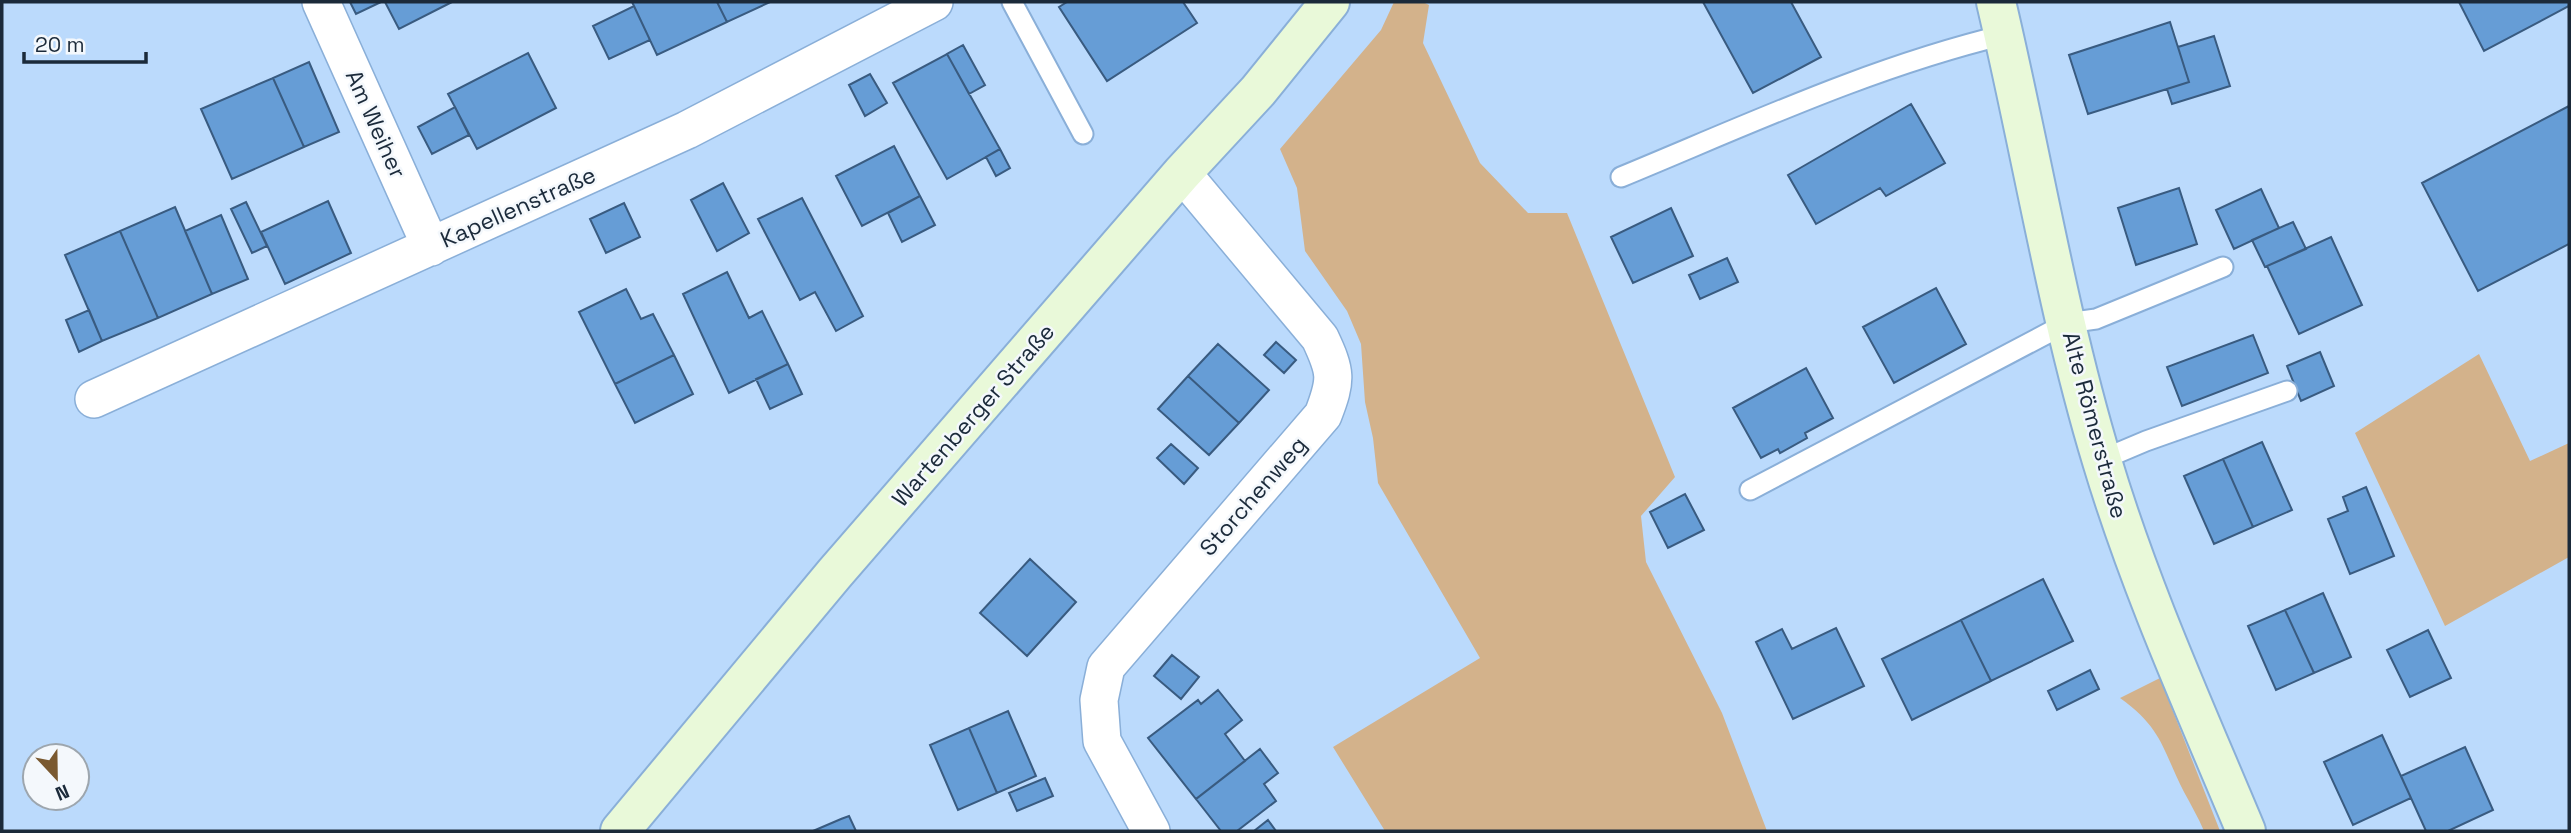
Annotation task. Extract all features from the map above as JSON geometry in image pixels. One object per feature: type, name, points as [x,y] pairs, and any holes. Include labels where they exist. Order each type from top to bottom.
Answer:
[{"type":"main road","name":"Wartenberger Straße","points":[[620,831],[835,573],[1182,173],[1258,90],[1329,2]]},
{"type":"main road","name":"Alte Römerstraße","points":[[2000,18],[2067,323],[2101,460],[2135,566],[2246,831]]},
{"type":"street","name":"Am Weiher","points":[[321,2],[431,247]]},
{"type":"street","name":"Kapellenstraße","points":[[94,399],[687,130],[930,3]]},
{"type":"street","name":"Storchenweg","points":[[1151,831],[1102,741],[1099,700],[1106,667],[1322,415],[1333,388],[1332,365],[1320,338],[1182,173]]},
{"type":"lane","points":[[1012,2],[1083,134]]},
{"type":"lane","points":[[1621,177],[1853,80],[1917,58],[2000,18]]},
{"type":"lane","points":[[1750,490],[2067,323],[2096,319],[2223,267]]},
{"type":"lane","points":[[2101,460],[2146,441],[2287,391]]},
{"type":"shaded area","points":[[1394,2],[1423,2],[1429,5],[1423,43],[1480,163],[1528,213],[1567,213],[1675,477],[1641,516],[1646,562],[1722,713],[1767,831],[1385,831],[1333,747],[1480,658],[1378,483],[1373,438],[1365,402],[1361,344],[1347,311],[1305,251],[1297,188],[1280,149],[1381,30]]},
{"type":"shaded area","points":[[2479,354],[2530,461],[2569,443],[2569,557],[2445,626],[2355,433]]},
{"type":"shaded area","points":[[2160,678],[2220,831],[2204,831],[2160,740],[2145,720],[2120,698]]},
{"type":"building","points":[[350,2],[381,2],[356,14]]},
{"type":"building","points":[[385,2],[452,2],[399,29]]},
{"type":"building","points":[[632,2],[717,2],[727,22],[657,55]]},
{"type":"building","points":[[717,2],[770,2],[727,22]]},
{"type":"building","points":[[1067,2],[1183,2],[1197,23],[1107,81],[1059,7]]},
{"type":"building","points":[[1703,2],[1791,2],[1821,57],[1753,93]]},
{"type":"building","points":[[2459,2],[2569,2],[2569,6],[2484,51]]},
{"type":"building","points":[[634,6],[650,40],[609,59],[593,26]]},
{"type":"building","points":[[2170,22],[2189,82],[2088,114],[2069,55]]},
{"type":"building","points":[[2214,36],[2230,86],[2172,104],[2167,89],[2189,82],[2178,47]]},
{"type":"building","points":[[963,45],[985,85],[969,94],[947,54]]},
{"type":"building","points":[[528,53],[556,108],[477,149],[448,94]]},
{"type":"building","points":[[947,54],[1000,149],[947,179],[893,83]]},
{"type":"building","points":[[309,62],[339,132],[304,147],[273,78]]},
{"type":"building","points":[[870,74],[887,103],[865,116],[849,85]]},
{"type":"building","points":[[273,78],[304,147],[232,179],[201,109]]},
{"type":"building","points":[[1911,104],[1945,163],[1886,196],[1880,188],[1816,224],[1788,175]]},
{"type":"building","points":[[2569,106],[2569,244],[2478,291],[2422,183]]},
{"type":"building","points":[[455,107],[469,135],[432,154],[418,127]]},
{"type":"building","points":[[894,146],[920,196],[862,226],[836,176]]},
{"type":"building","points":[[1000,149],[1010,168],[996,176],[986,157]]},
{"type":"building","points":[[723,183],[749,233],[717,251],[691,200]]},
{"type":"building","points":[[2179,188],[2197,244],[2136,265],[2118,208]]},
{"type":"building","points":[[2261,189],[2279,228],[2234,249],[2216,210]]},
{"type":"building","points":[[920,196],[935,225],[902,242],[888,213]]},
{"type":"building","points":[[802,198],[863,316],[836,331],[815,292],[800,300],[758,219]]},
{"type":"building","points":[[328,201],[351,253],[285,284],[261,232]]},
{"type":"building","points":[[246,202],[267,246],[252,253],[231,209]]},
{"type":"building","points":[[624,203],[640,237],[606,253],[590,219]]},
{"type":"building","points":[[175,207],[212,294],[158,318],[120,231]]},
{"type":"building","points":[[1671,208],[1693,256],[1633,283],[1611,237]]},
{"type":"building","points":[[221,215],[248,279],[212,294],[185,231]]},
{"type":"building","points":[[2293,222],[2306,249],[2265,267],[2252,240]]},
{"type":"building","points":[[120,231],[158,318],[102,341],[65,255]]},
{"type":"building","points":[[2331,237],[2362,305],[2299,334],[2267,266]]},
{"type":"building","points":[[1727,258],[1738,282],[1700,299],[1689,275]]},
{"type":"building","points":[[727,272],[749,318],[762,311],[788,364],[729,393],[683,294]]},
{"type":"building","points":[[1936,288],[1966,344],[1894,383],[1863,327]]},
{"type":"building","points":[[626,289],[641,319],[653,314],[674,355],[615,384],[579,312]]},
{"type":"building","points":[[89,310],[102,341],[79,352],[66,320]]},
{"type":"building","points":[[2253,335],[2268,373],[2182,406],[2167,367]]},
{"type":"building","points":[[1276,342],[1296,360],[1284,373],[1264,355]]},
{"type":"building","points":[[1218,344],[1269,390],[1239,423],[1188,376]]},
{"type":"building","points":[[2320,352],[2334,386],[2301,401],[2287,366]]},
{"type":"building","points":[[674,355],[693,394],[635,423],[615,384]]},
{"type":"building","points":[[788,364],[802,394],[770,409],[756,379]]},
{"type":"building","points":[[1806,368],[1833,418],[1805,433],[1807,438],[1780,453],[1778,449],[1761,458],[1733,408]]},
{"type":"building","points":[[1188,376],[1239,423],[1209,455],[1158,409]]},
{"type":"building","points":[[2262,442],[2292,510],[2253,527],[2223,459]]},
{"type":"building","points":[[1171,444],[1198,468],[1184,484],[1157,458]]},
{"type":"building","points":[[2223,459],[2253,527],[2214,544],[2184,476]]},
{"type":"building","points":[[2366,487],[2394,556],[2350,574],[2328,519],[2348,511],[2343,497]]},
{"type":"building","points":[[1685,494],[1704,530],[1668,548],[1650,512]]},
{"type":"building","points":[[1030,559],[1076,602],[1027,656],[980,613]]},
{"type":"building","points":[[2043,579],[2073,641],[1991,681],[1961,620]]},
{"type":"building","points":[[2323,593],[2351,657],[2314,673],[2285,610]]},
{"type":"building","points":[[2285,610],[2314,673],[2276,690],[2248,626]]},
{"type":"building","points":[[1961,620],[1991,681],[1912,720],[1882,659]]},
{"type":"building","points":[[1836,628],[1864,686],[1793,719],[1756,642],[1782,629],[1792,649]]},
{"type":"building","points":[[2428,630],[2451,678],[2410,697],[2387,650]]},
{"type":"building","points":[[1172,655],[1199,677],[1181,699],[1154,676]]},
{"type":"building","points":[[2090,670],[2099,689],[2057,710],[2048,691]]},
{"type":"building","points":[[1218,690],[1242,720],[1225,734],[1245,761],[1196,799],[1148,738],[1198,700],[1201,704]]},
{"type":"building","points":[[1008,711],[1036,776],[997,793],[969,728]]},
{"type":"building","points":[[969,728],[997,793],[958,810],[930,745]]},
{"type":"building","points":[[2382,735],[2411,798],[2353,825],[2324,762]]},
{"type":"building","points":[[2465,747],[2493,810],[2448,831],[2426,831],[2401,776]]},
{"type":"building","points":[[1260,749],[1278,773],[1264,784],[1276,801],[1237,831],[1221,831],[1196,799]]},
{"type":"building","points":[[1045,778],[1053,796],[1017,811],[1009,793]]},
{"type":"building","points":[[849,816],[856,831],[813,831],[841,819]]},
{"type":"building","points":[[1268,820],[1276,831],[1254,831]]}]
